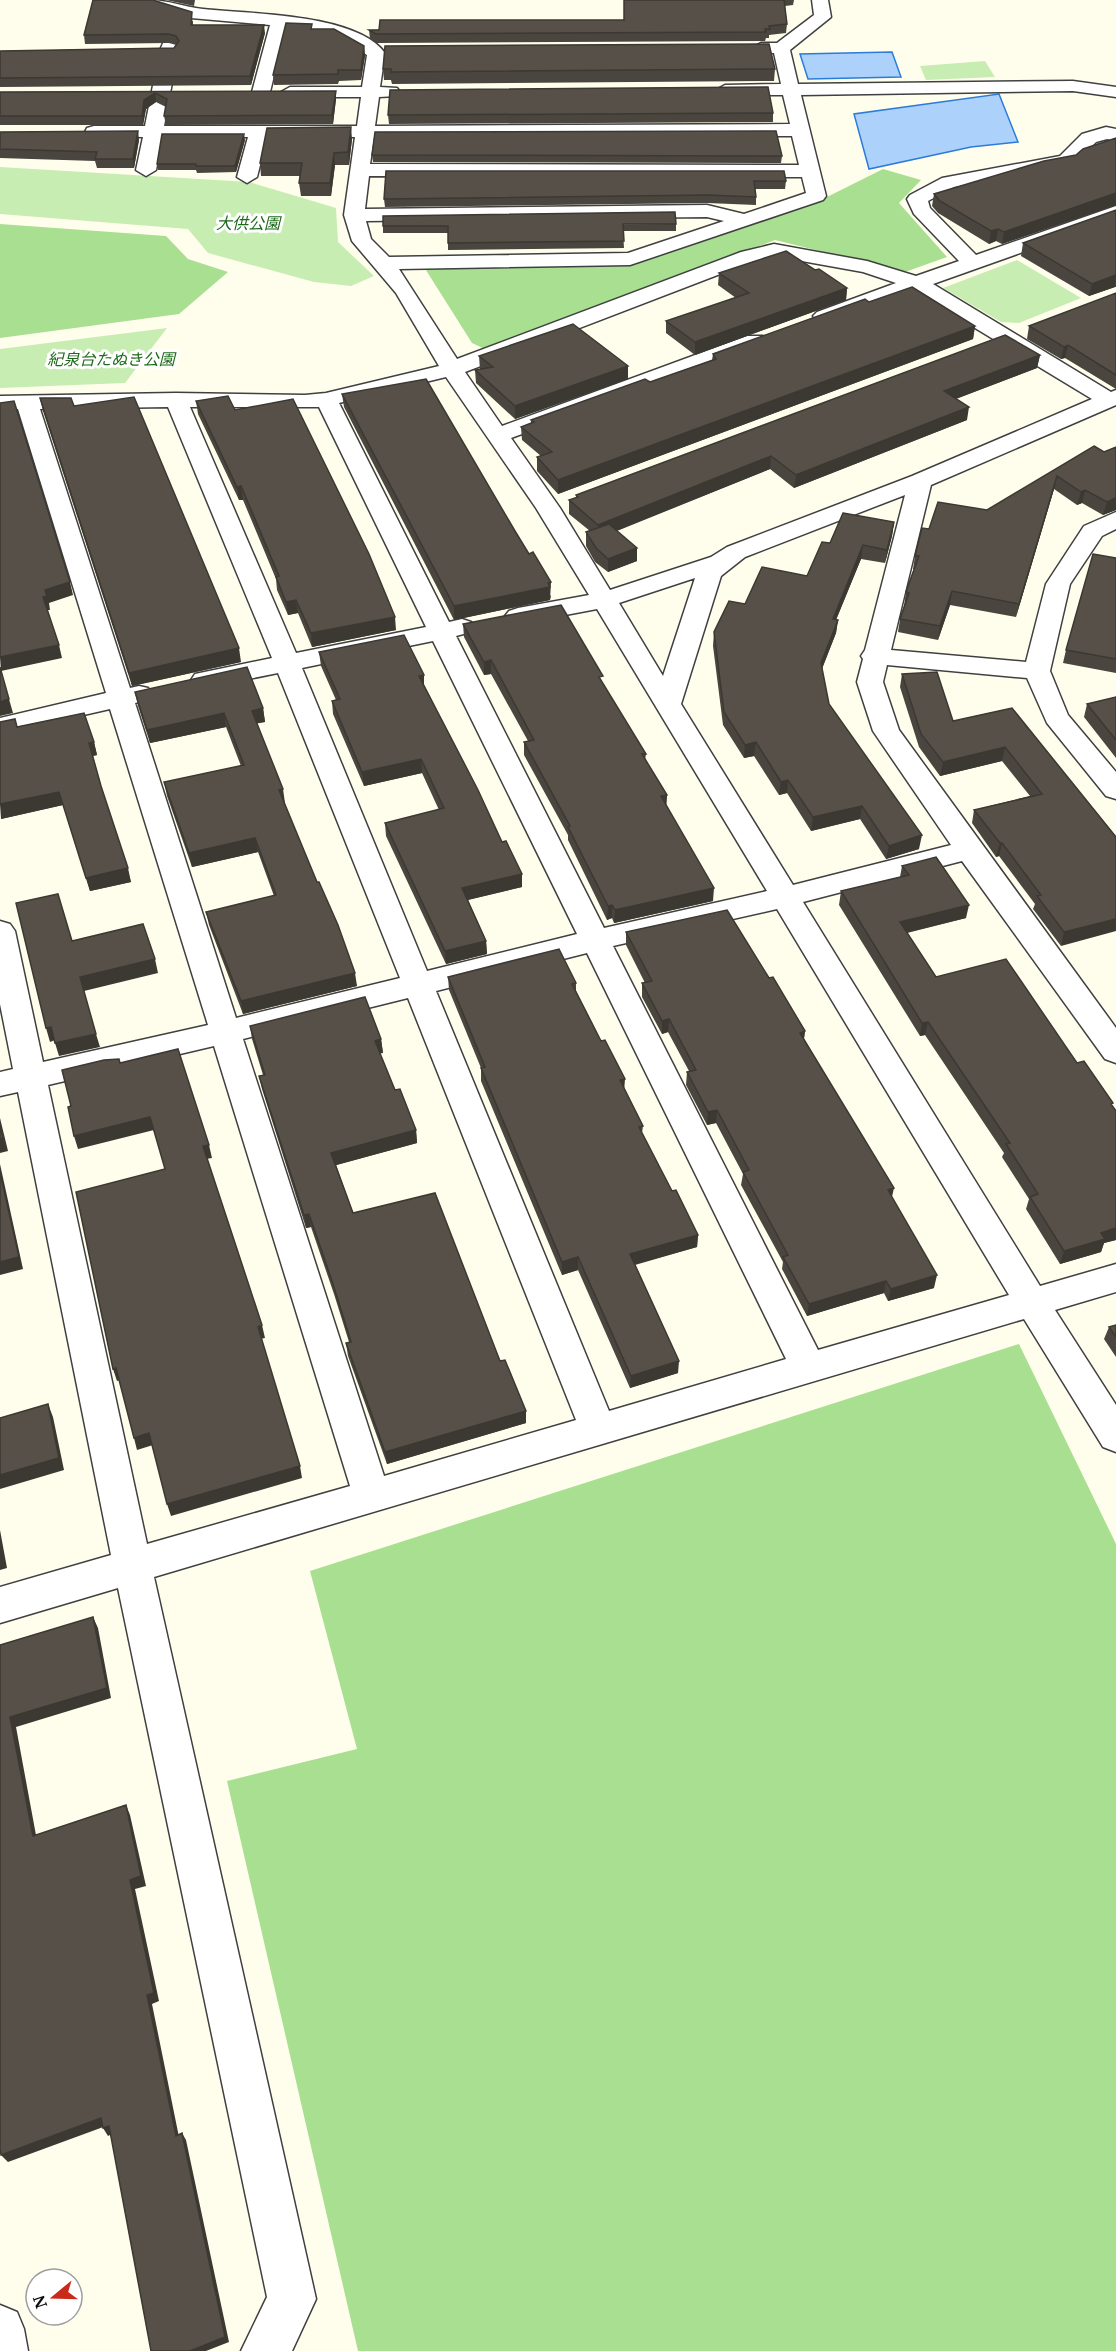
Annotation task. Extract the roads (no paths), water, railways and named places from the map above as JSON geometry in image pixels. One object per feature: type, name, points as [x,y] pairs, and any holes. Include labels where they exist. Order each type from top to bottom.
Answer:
[{"type":"street","points":[[158,0],[185,13],[279,22],[336,31],[362,42],[376,53],[354,215],[362,241],[384,263],[405,291],[452,369],[548,508],[1031,1301],[1116,1436]]},
{"type":"street","points":[[746,48],[781,48],[823,17],[820,0]]},
{"type":"street","points":[[146,171],[153,132],[154,92],[185,13]]},
{"type":"street","points":[[261,92],[279,22]]},
{"type":"street","points":[[384,263],[630,259],[816,196],[781,48]]},
{"type":"street","points":[[147,51],[169,50]]},
{"type":"street","points":[[372,50],[395,50]]},
{"type":"street","points":[[710,90],[1073,86],[1116,92]]},
{"type":"street","points":[[154,92],[182,92]]},
{"type":"street","points":[[239,92],[406,92]]},
{"type":"street","points":[[71,132],[801,130]]},
{"type":"street","points":[[247,177],[258,131]]},
{"type":"street","points":[[970,262],[921,210],[917,199],[950,182],[1066,161],[1089,138],[1106,133],[1116,135]]},
{"type":"street","points":[[359,170],[810,171]]},
{"type":"street","points":[[354,215],[707,211],[745,220]]},
{"type":"street","points":[[806,323],[970,262],[1116,212]]},
{"type":"street","points":[[0,403],[176,400],[305,402],[326,400],[452,369],[748,256],[774,250],[867,267],[916,283],[1004,337],[1112,398]]},
{"type":"street","points":[[982,345],[1026,328]]},
{"type":"street","points":[[498,435],[772,335]]},
{"type":"street","points":[[667,705],[709,573],[720,562],[736,552],[920,481],[1112,398]]},
{"type":"street","points":[[176,400],[287,662],[598,1429]]},
{"type":"street","points":[[326,400],[808,1367]]},
{"type":"street","points":[[27,402],[118,698],[227,1032],[372,1498]]},
{"type":"street","points":[[920,481],[874,656],[870,682],[886,731],[969,850],[1116,1051]]},
{"type":"street","points":[[548,508],[570,500]]},
{"type":"street","points":[[1116,519],[1093,531],[1059,584],[1037,671],[1056,717],[1116,789]]},
{"type":"street","points":[[0,726],[287,662],[604,600],[720,562]]},
{"type":"street","points":[[874,656],[1037,671]]},
{"type":"street","points":[[15,1081],[227,1032],[596,939],[786,897],[969,850]]},
{"type":"street","points":[[0,931],[15,1081],[133,1567],[292,2299],[266,2351]]},
{"type":"street","points":[[0,1605],[372,1498],[598,1429],[1116,1278]]},
{"type":"street","points":[[0,2329],[3,2351]]},
{"type":"water","points":[[892,52],[901,77],[808,79],[800,54]]},
{"type":"water","points":[[999,94],[1018,142],[971,147],[869,169],[854,114]]},
{"type":"park label","name":"大供公園","points":[[248,223]]},
{"type":"park label","name":"紀泉台たぬき公園","points":[[111,359]]}]
